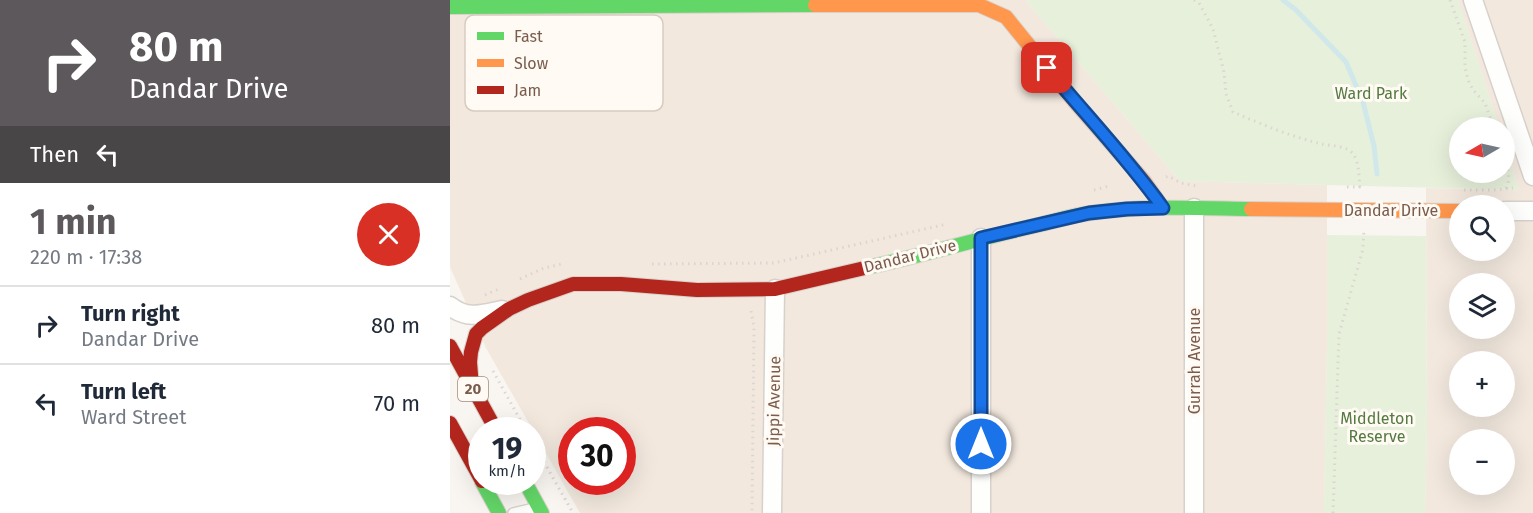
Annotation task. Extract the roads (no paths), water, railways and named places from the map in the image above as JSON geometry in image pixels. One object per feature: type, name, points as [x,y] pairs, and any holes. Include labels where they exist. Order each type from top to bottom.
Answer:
[{"type":"street","points":[[1473,0],[1533,176]]},
{"type":"street","points":[[450,7],[720,2],[979,5],[1006,17],[1075,102],[1144,181],[1163,208]]},
{"type":"street","name":"Gurrah Avenue","points":[[1194,208],[1194,513]]},
{"type":"street","name":"Dandar Drive","points":[[472,387],[470,362],[476,334],[509,309],[573,284],[621,284],[697,290],[775,289],[1089,213],[1127,209],[1449,211]]},
{"type":"street","points":[[1515,211],[1533,211]]},
{"type":"street","points":[[981,238],[981,513]]},
{"type":"street","name":"Jippi Avenue","points":[[772,513],[775,289]]},
{"type":"street","name":"Dandar Drive","points":[[450,306],[466,315],[509,309]]},
{"type":"street","name":"20","points":[[450,346],[489,417]]},
{"type":"street","points":[[452,429],[468,457]]},
{"type":"street","points":[[489,495],[499,513]]},
{"type":"street","points":[[532,495],[540,510]]},
{"type":"lane","points":[[513,513],[540,510]]},
{"type":"waterway","points":[[1283,0],[1296,10],[1346,62],[1363,102],[1374,146],[1377,174]]},
{"type":"park label","name":"Ward Park","points":[[1371,93]]},
{"type":"park label","name":"Middleton Reserve","points":[[1377,427]]}]
